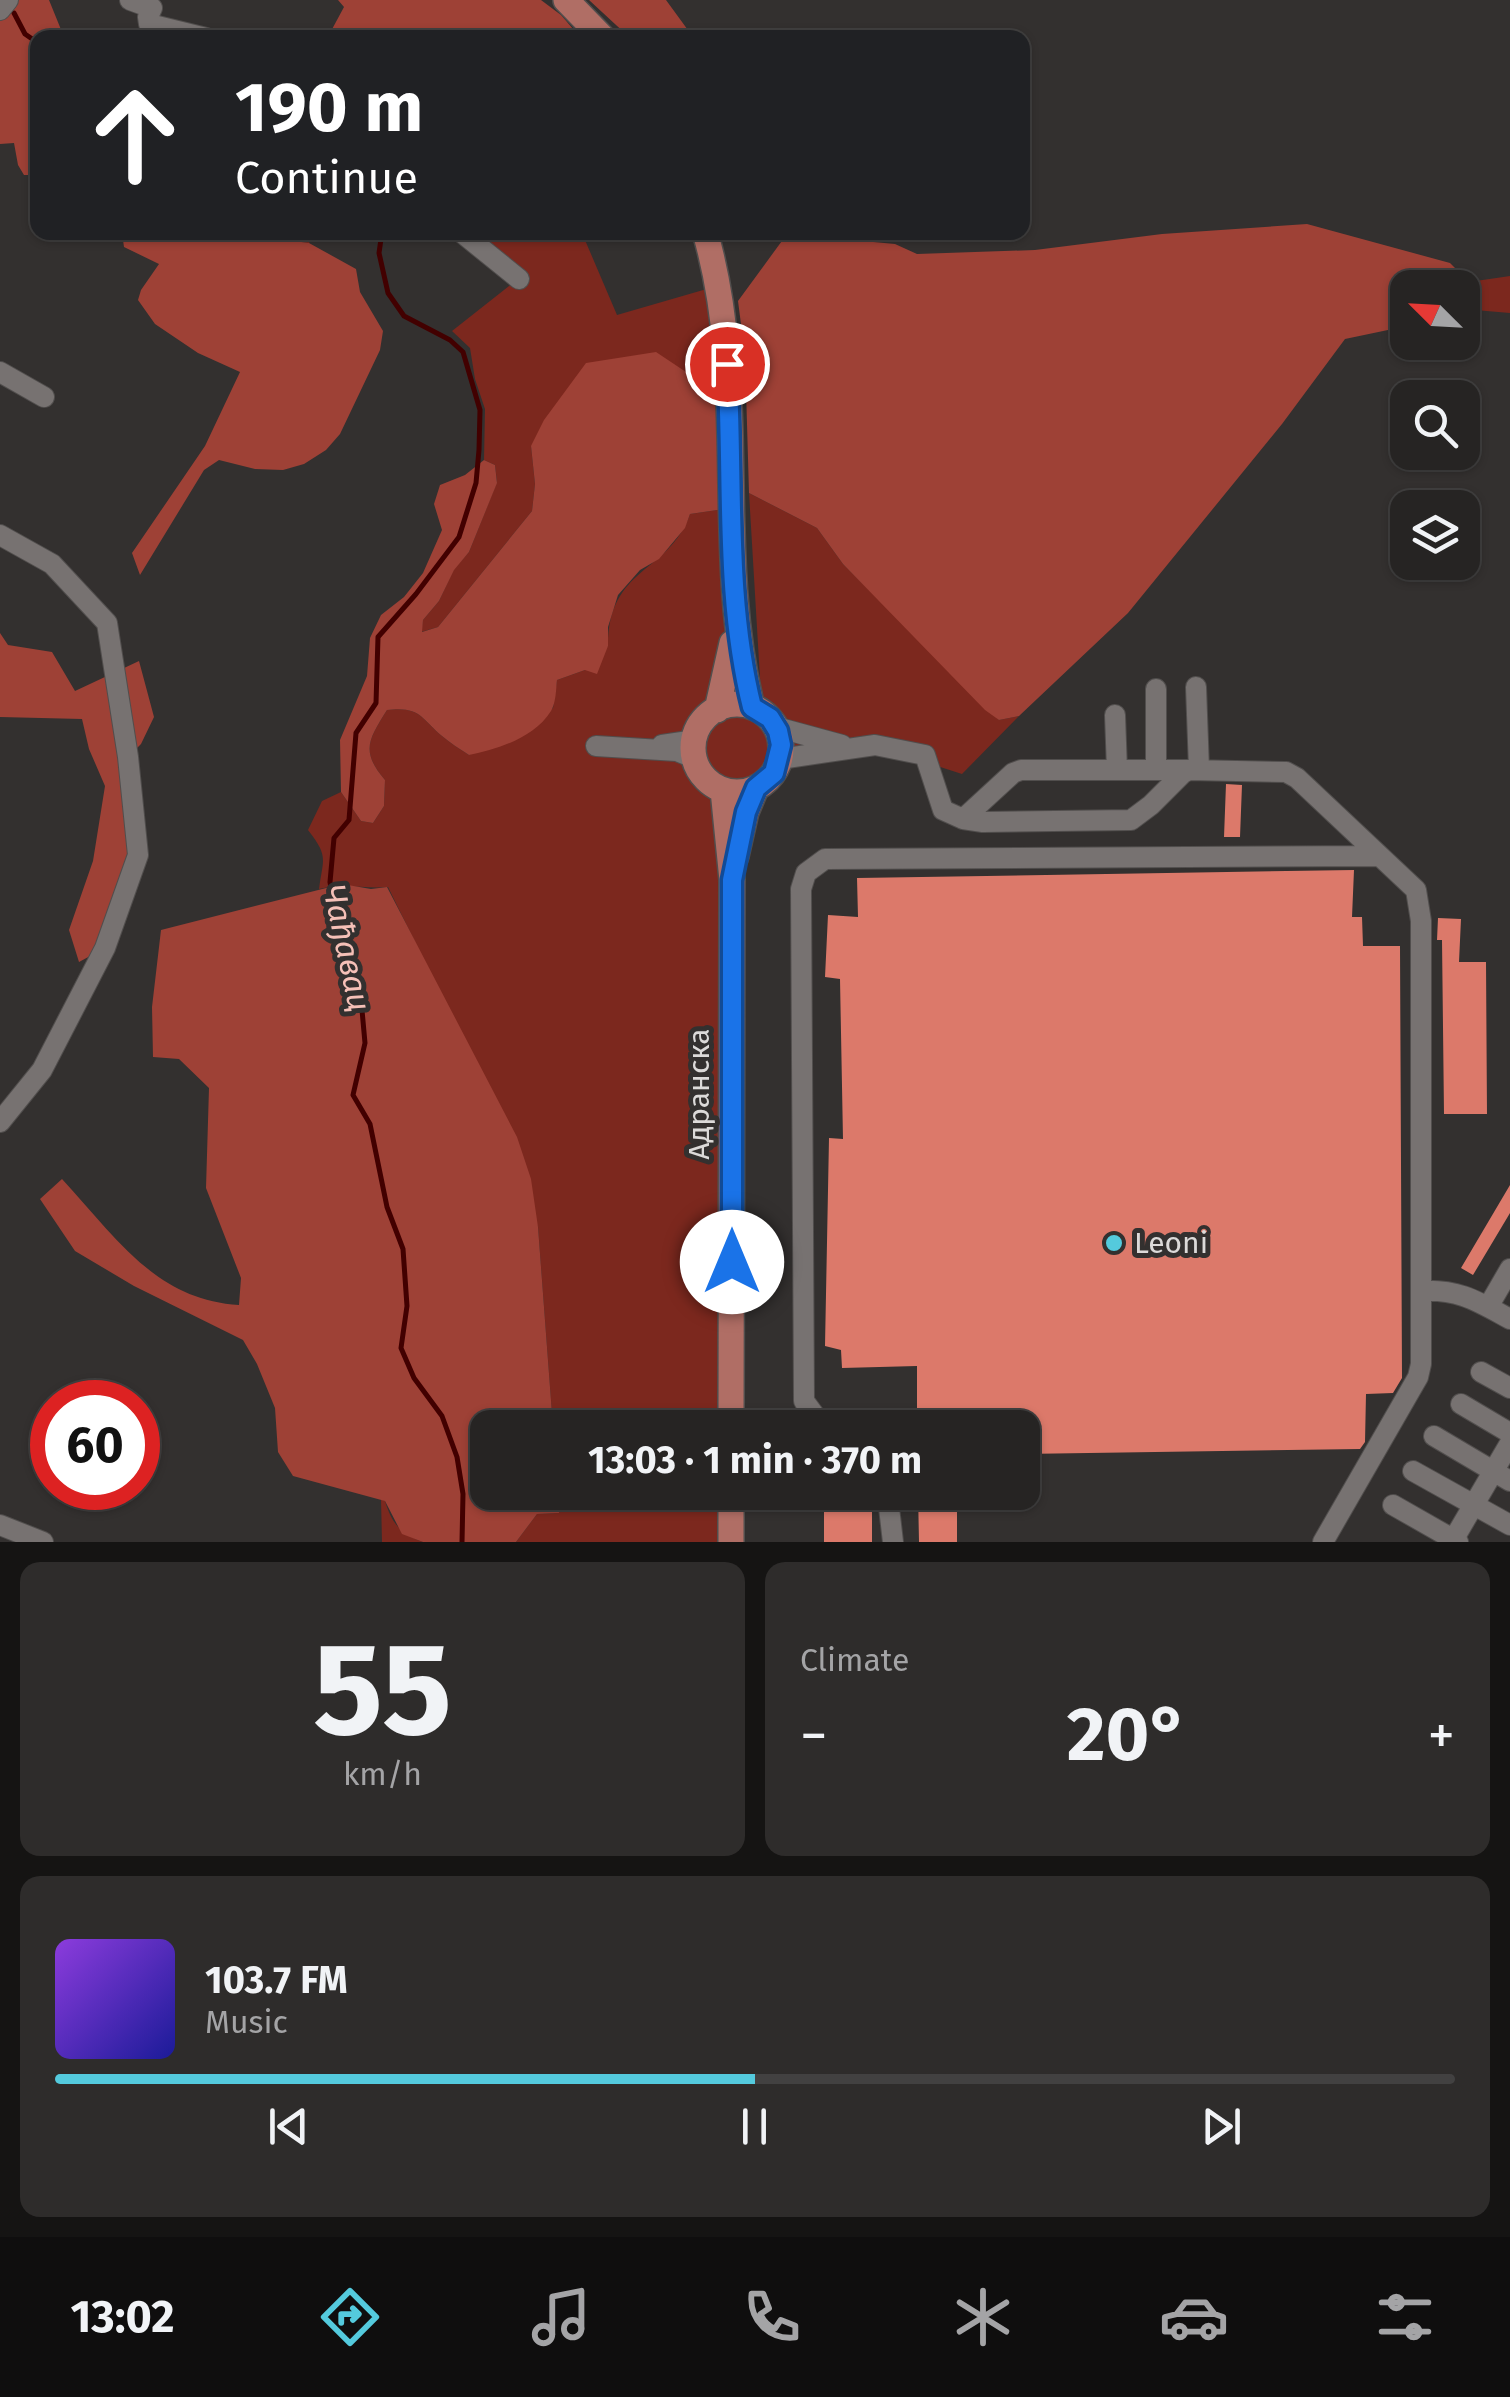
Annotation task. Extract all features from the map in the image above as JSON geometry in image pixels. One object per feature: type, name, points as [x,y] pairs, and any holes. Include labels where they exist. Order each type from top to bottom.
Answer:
[{"type":"main road","points":[[566,0],[595,30]]},
{"type":"main road","points":[[707,240],[727,364],[737,614],[752,707]]},
{"type":"main road","points":[[717,710],[731,705],[752,707],[776,727],[780,759],[774,773],[756,788],[737,793],[723,790],[703,776],[697,766],[694,744],[696,733],[717,710],[726,683],[737,614]]},
{"type":"main road","name":"Адранска","points":[[732,880],[746,812],[756,788]]},
{"type":"main road","name":"Адранска","points":[[723,790],[732,880],[731,1410]]},
{"type":"main road","points":[[731,1510],[731,1542]]},
{"type":"street","points":[[0,10],[8,0]]},
{"type":"street","points":[[130,0],[152,8],[149,24],[173,30]]},
{"type":"street","points":[[471,240],[519,279]]},
{"type":"street","points":[[0,372],[44,397]]},
{"type":"street","points":[[0,536],[52,564],[108,624],[138,854],[105,948],[42,1070],[0,1122]]},
{"type":"street","points":[[1194,770],[1196,686]]},
{"type":"street","points":[[1156,689],[1156,770]]},
{"type":"street","points":[[1115,715],[1117,770]]},
{"type":"street","points":[[776,727],[853,748]]},
{"type":"street","points":[[627,747],[677,745],[696,733]]},
{"type":"street","points":[[780,759],[875,745],[925,756],[943,810],[982,822],[1131,820],[1152,805],[1182,772],[1194,770]]},
{"type":"street","points":[[596,746],[677,751],[689,756],[697,766]]},
{"type":"street","points":[[963,819],[1013,773],[1286,772],[1416,890],[1420,904],[1418,1377],[1323,1542]]},
{"type":"street","points":[[811,1410],[804,1401],[801,888],[806,874],[825,859],[1379,856]]},
{"type":"street","points":[[1488,1307],[1510,1269]]},
{"type":"street","points":[[1421,1290],[1464,1294],[1510,1319]]},
{"type":"street","points":[[1481,1372],[1510,1388]]},
{"type":"street","points":[[1460,1404],[1510,1434]]},
{"type":"street","points":[[1434,1436],[1502,1476]]},
{"type":"street","points":[[1393,1505],[1454,1541],[1473,1505],[1502,1476],[1510,1443]]},
{"type":"street","points":[[1413,1471],[1510,1525]]},
{"type":"street","points":[[890,1510],[894,1542]]},
{"type":"street","points":[[0,1525],[42,1542]]},
{"type":"shaded area","points":[[8,0],[49,0],[61,30],[30,30],[30,175],[24,175],[18,165],[14,143],[0,144],[0,10]]},
{"type":"shaded area","points":[[338,0],[541,0],[574,30],[332,30],[344,7]]},
{"type":"shaded area","points":[[589,0],[666,0],[688,30],[621,30]]},
{"type":"shaded area","points":[[1307,224],[1450,263],[1457,270],[1390,270],[1390,330],[1345,339],[1282,424],[1128,613],[1019,716],[999,720],[843,564],[817,528],[749,493],[745,355],[738,301],[783,240],[895,244],[917,254],[1035,250],[1162,234]]},
{"type":"shaded area","points":[[123,240],[309,243],[356,269],[360,292],[383,331],[380,350],[340,434],[326,450],[304,464],[283,470],[255,469],[219,460],[204,470],[140,575],[132,553],[205,446],[240,372],[198,353],[155,324],[138,300],[159,264],[124,247]]},
{"type":"shaded area","points":[[470,240],[585,240],[617,315],[717,286],[718,401],[531,446],[535,484],[532,511],[438,627],[421,632],[423,620],[469,552],[497,482],[495,465],[484,460],[485,409],[470,348],[452,331],[518,279]]},
{"type":"shaded area","points":[[1510,276],[1510,313],[1480,310],[1480,280]]},
{"type":"shaded area","points":[[656,352],[704,384],[717,401],[731,508],[690,514],[685,528],[659,559],[640,570],[618,595],[608,627],[608,646],[597,674],[585,670],[557,680],[551,711],[525,735],[469,755],[419,715],[407,710],[387,710],[370,745],[372,761],[385,780],[384,806],[373,823],[361,821],[341,792],[340,740],[367,676],[370,638],[381,615],[404,597],[423,573],[442,530],[434,504],[440,485],[465,475],[484,460],[495,465],[497,483],[469,552],[423,620],[422,632],[438,627],[532,511],[535,484],[531,446],[544,420],[586,363]]},
{"type":"shaded area","points":[[749,493],[817,528],[843,564],[999,720],[1019,716],[962,774],[872,745],[809,746],[780,759],[778,731],[762,712]]},
{"type":"shaded area","points":[[731,508],[745,705],[722,709],[706,720],[697,735],[694,752],[699,768],[710,782],[727,790],[751,790],[737,848],[731,1410],[552,1410],[538,1227],[444,1001],[388,887],[319,889],[323,858],[308,830],[322,801],[341,792],[361,821],[373,823],[384,806],[385,780],[372,761],[370,745],[387,710],[407,710],[419,715],[469,755],[553,708],[557,680],[585,670],[608,646],[618,600],[628,585],[668,549],[690,514]]},
{"type":"shaded area","points":[[0,633],[8,645],[52,652],[75,691],[139,661],[154,717],[141,744],[128,757],[138,855],[105,948],[79,962],[69,930],[93,861],[105,786],[89,749],[82,719],[0,717]]},
{"type":"shaded area","points":[[738,712],[763,723],[774,748],[763,773],[738,784],[713,773],[702,748],[713,723]]},
{"type":"shaded area","points":[[342,884],[371,889],[387,887],[517,1137],[531,1179],[552,1410],[470,1410],[470,1510],[559,1510],[537,1514],[516,1542],[423,1542],[402,1534],[385,1501],[293,1476],[278,1452],[275,1408],[243,1340],[134,1286],[75,1251],[40,1199],[62,1179],[119,1243],[160,1278],[209,1300],[239,1305],[241,1278],[206,1188],[209,1088],[179,1059],[153,1057],[152,1007],[161,930]]},
{"type":"shaded area","points":[[381,1499],[398,1527],[423,1542],[382,1542]]},
{"type":"shaded area","points":[[559,1510],[731,1510],[731,1542],[516,1542],[537,1514]]},
{"type":"building","points":[[1226,784],[1242,785],[1240,837],[1224,837]]},
{"type":"building","name":"Leoni","points":[[1354,870],[1352,917],[1362,917],[1363,946],[1400,946],[1402,1378],[1393,1393],[1366,1394],[1365,1442],[1360,1449],[1040,1454],[1040,1410],[917,1410],[917,1366],[842,1368],[841,1350],[825,1346],[829,1138],[843,1139],[840,979],[825,977],[828,915],[858,917],[857,878]]},
{"type":"building","points":[[1438,918],[1461,919],[1459,962],[1486,962],[1487,1114],[1444,1114],[1442,940],[1437,940]]},
{"type":"building","points":[[1510,1185],[1510,1213],[1473,1275],[1461,1268]]},
{"type":"building","points":[[824,1510],[872,1510],[872,1542],[824,1542]]},
{"type":"building","points":[[918,1510],[957,1510],[957,1542],[919,1542]]},
{"type":"waterway","name":"Чађавац","points":[[14,13],[30,37]]},
{"type":"waterway","name":"Чађавац","points":[[381,240],[379,253],[388,293],[404,316],[450,340],[463,352],[480,410],[479,450],[476,483],[459,537],[378,637],[376,703],[356,733],[349,820],[334,838],[330,882],[342,950],[360,988],[365,1043],[353,1095],[370,1124],[387,1207],[403,1249],[407,1306],[401,1348],[414,1378],[442,1416],[457,1457],[463,1494],[462,1542]]},
{"type":"place","name":"Leoni","points":[[1114,1243]]},
{"type":"route","points":[[727,364],[731,531],[744,674],[752,707],[770,718],[781,745],[774,773],[756,788],[746,812],[732,880],[732,1262]]}]
